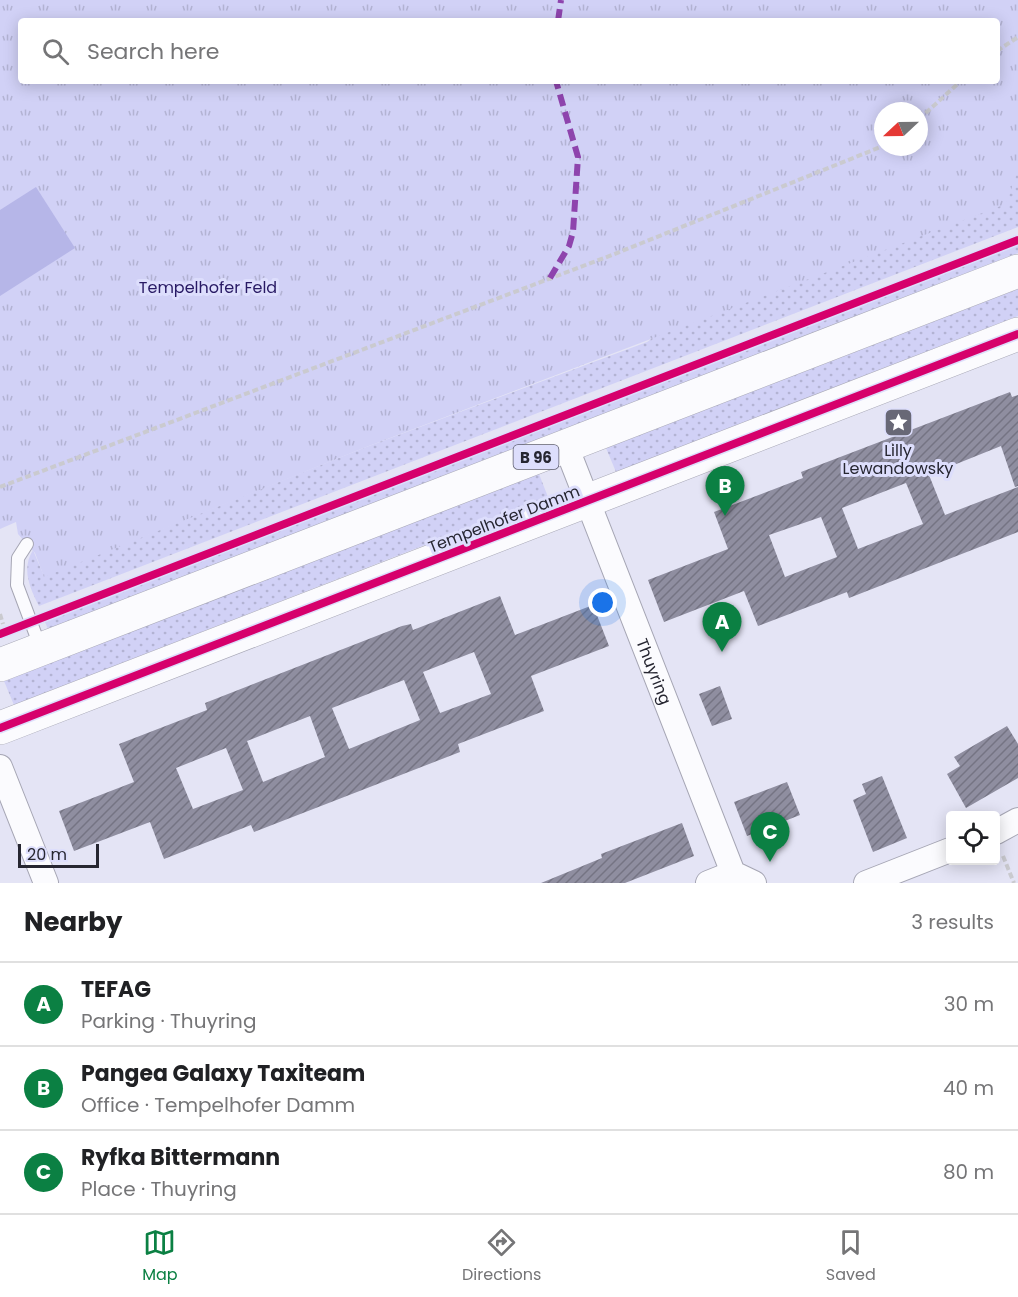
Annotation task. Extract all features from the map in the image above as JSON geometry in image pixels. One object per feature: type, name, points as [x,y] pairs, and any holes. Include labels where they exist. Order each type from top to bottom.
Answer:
[{"type":"main road","name":"B 96","points":[[0,665],[36,636],[566,446],[1018,271]]},
{"type":"main road","name":"Tempelhofer Damm","points":[[0,728],[1018,334]]},
{"type":"street","name":"Thuyring","points":[[566,446],[744,878]]},
{"type":"street","points":[[0,767],[46,883]]},
{"type":"street","points":[[1000,838],[1018,820]]},
{"type":"street","points":[[866,883],[946,852]]},
{"type":"street","points":[[708,883],[744,878]]},
{"type":"lane","points":[[27,544],[18,558],[17,585],[36,636]]},
{"type":"path","points":[[1000,49],[1018,37]]},
{"type":"path","points":[[928,111],[958,84]]},
{"type":"path","points":[[0,487],[612,255],[874,150]]},
{"type":"path","points":[[0,615],[3,624]]},
{"type":"path","points":[[0,634],[36,636]]},
{"type":"path","points":[[1000,845],[1014,883]]},
{"type":"green space","name":"Tempelhofer Feld","points":[[0,0],[1018,0],[1018,170],[1006,204],[361,449],[44,577],[35,553],[18,534],[16,522],[0,529]]},
{"type":"green space","points":[[1018,51],[1018,227],[39,606],[27,571],[29,557],[33,550],[44,576],[361,449],[647,342],[906,156],[928,156],[928,139],[993,84],[1000,84],[1000,77]]},
{"type":"green space","points":[[1018,244],[1018,253],[48,629],[45,622]]},
{"type":"green space","points":[[1018,289],[1018,316],[616,472],[606,448]]},
{"type":"green space","points":[[539,474],[548,497],[14,705],[4,681]]},
{"type":"shaded area","points":[[36,187],[75,248],[0,296],[0,210]]},
{"type":"building","points":[[1010,392],[1012,397],[1018,395],[1018,486],[1015,487],[1001,446],[929,475],[945,515],[1018,487],[1018,532],[849,598],[847,592],[758,626],[744,591],[664,622],[648,580],[728,549],[714,512],[803,478],[801,472]],"holes":[[[906,483],[923,524],[858,549],[842,508]],[[821,517],[837,557],[785,577],[769,535]]]},
{"type":"building","points":[[500,596],[515,635],[593,605],[609,646],[531,676],[544,711],[458,744],[460,752],[254,832],[251,825],[164,859],[150,822],[74,851],[59,811],[134,782],[119,744],[207,710],[205,703],[402,626],[411,624],[413,630]],"holes":[[[474,652],[491,694],[440,713],[423,672]],[[404,680],[420,720],[349,749],[332,708]],[[310,716],[325,757],[263,782],[247,741]],[[226,748],[243,790],[193,809],[176,768]]]},
{"type":"building","points":[[720,686],[732,719],[712,726],[699,694]]},
{"type":"building","points":[[1007,726],[1018,744],[1018,778],[966,808],[947,774],[960,766],[954,757]]},
{"type":"building","points":[[882,776],[907,838],[873,852],[853,800],[866,794],[862,784]]},
{"type":"building","points":[[787,782],[800,815],[747,836],[734,802]]},
{"type":"building","points":[[682,823],[694,856],[625,883],[541,883],[602,858],[601,854]]},
{"type":"marked path","points":[[558,18],[561,0]]},
{"type":"marked path","points":[[550,278],[569,246],[573,232],[578,157],[557,84]]},
{"type":"cycle path","points":[[0,634],[1018,240]]},
{"type":"cycle path","points":[[0,728],[1018,334]]},
{"type":"place","name":"Lilly Lewandowsky","points":[[898,422]]},
{"type":"place","name":"Pangea Galaxy Taxiteam","points":[[725,516]]},
{"type":"place","name":"TEFAG","points":[[722,652]]},
{"type":"place","name":"Ryfka Bittermann","points":[[770,862]]}]
